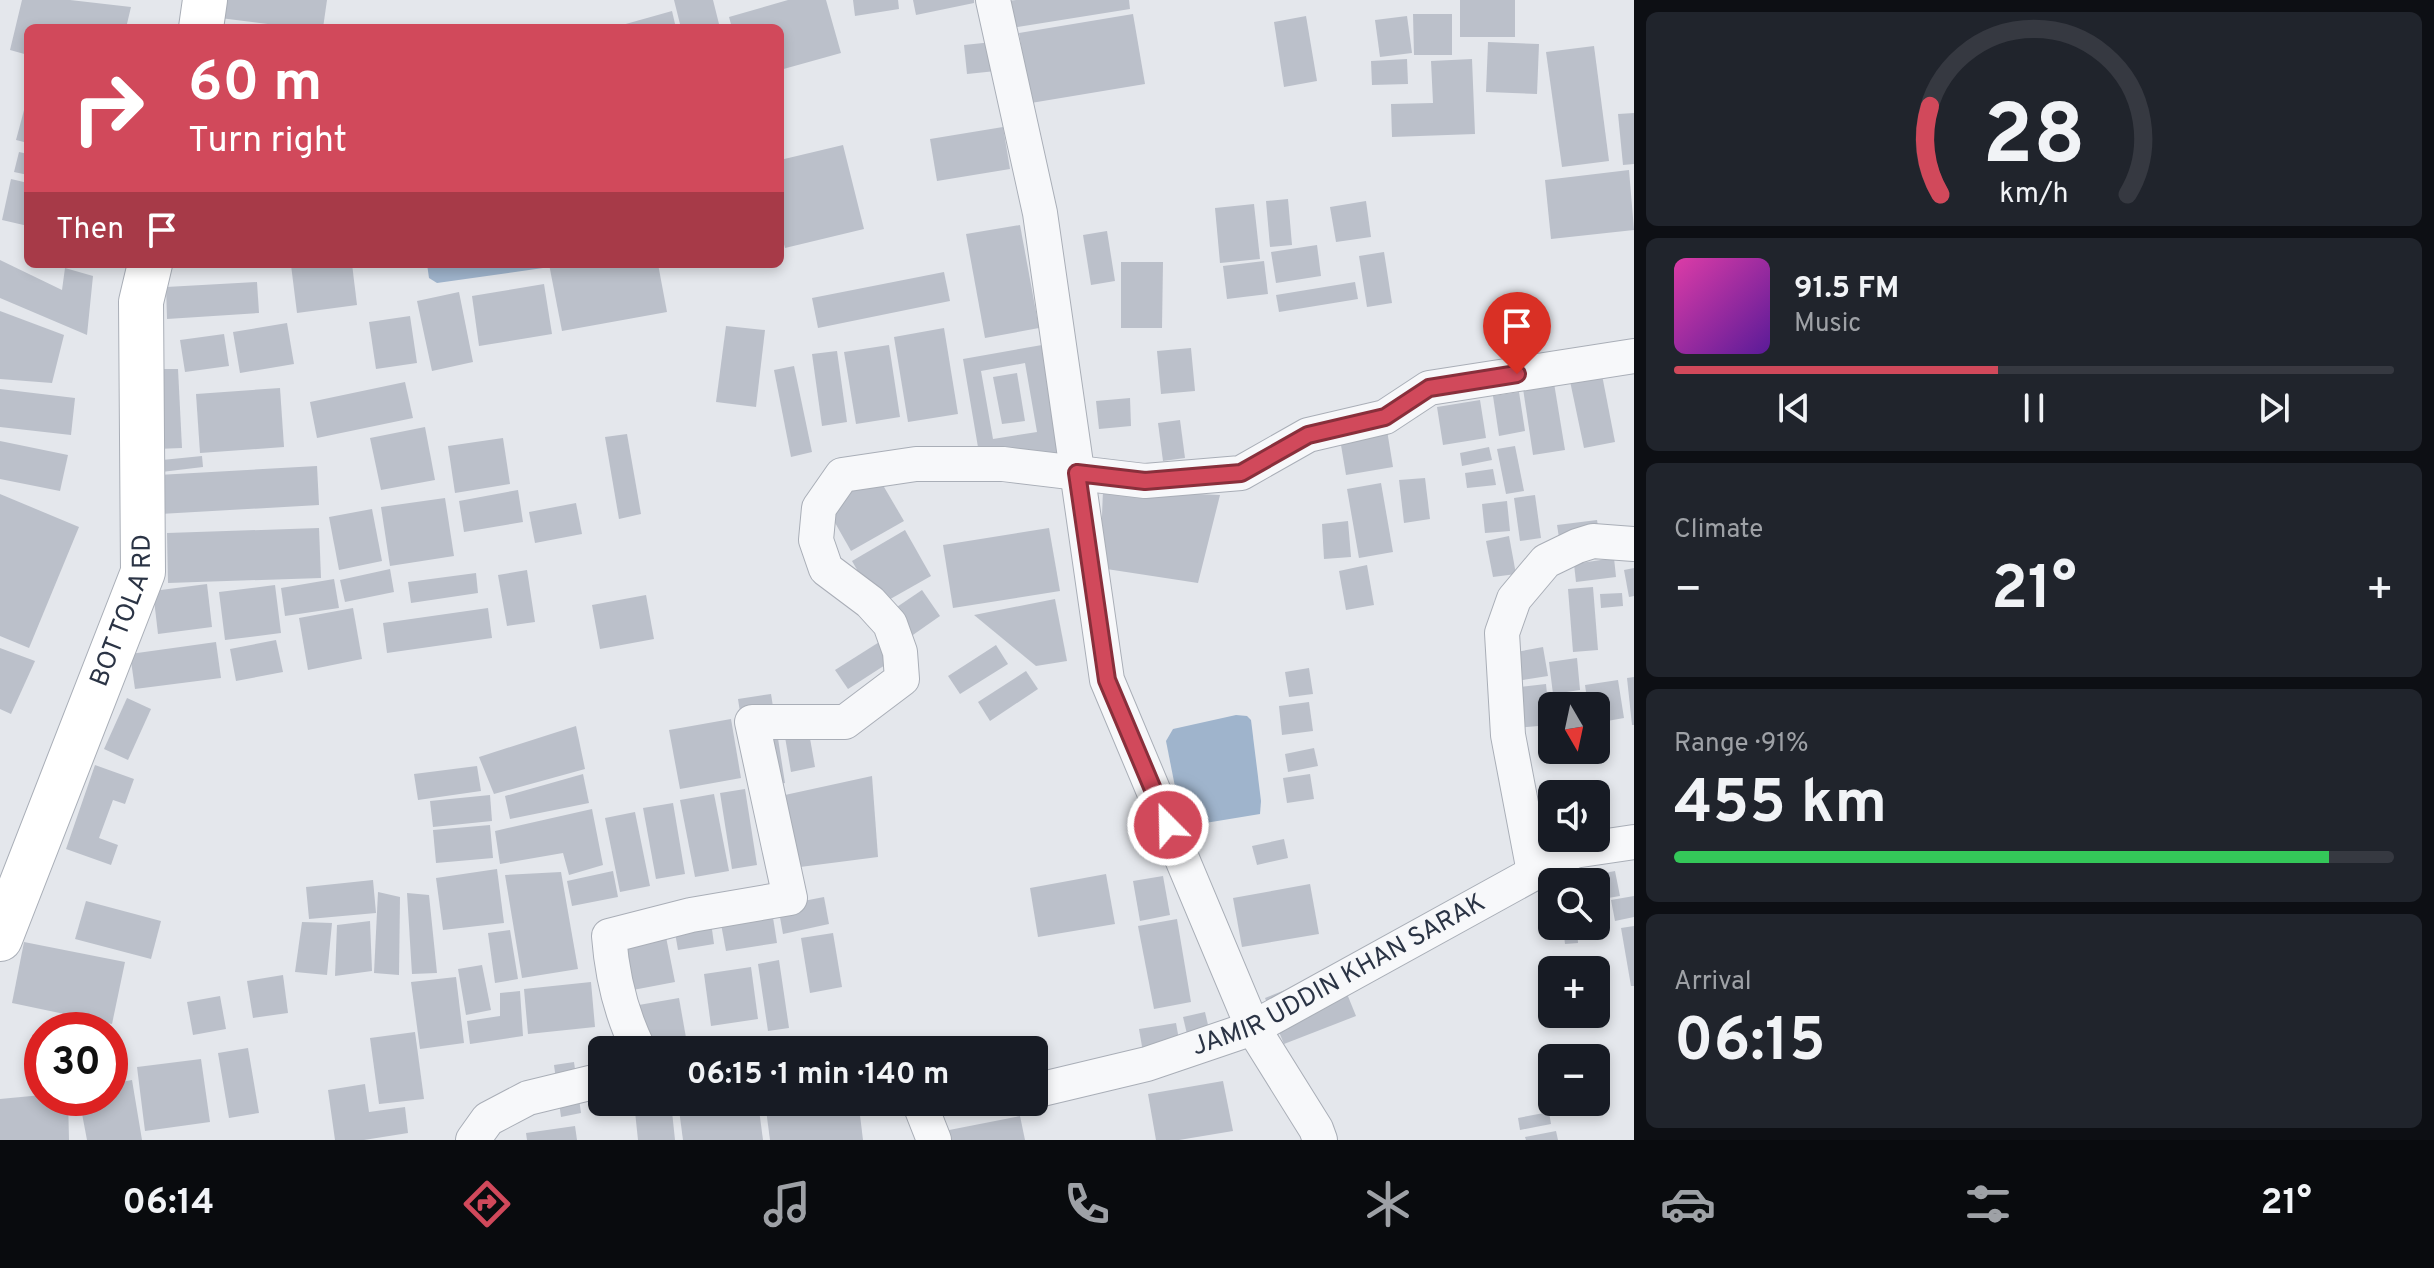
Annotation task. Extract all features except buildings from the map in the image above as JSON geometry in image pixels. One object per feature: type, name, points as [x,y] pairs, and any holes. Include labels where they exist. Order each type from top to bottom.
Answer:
[{"type":"main road","points":[[202,24],[205,0]]},
{"type":"main road","name":"BOT TOLA RD","points":[[0,939],[143,572],[141,302],[149,268]]},
{"type":"street","points":[[993,0],[1040,213],[1107,680],[1253,1028],[1320,1140]]},
{"type":"street","points":[[632,1036],[611,963],[609,936],[691,915],[790,898],[752,722],[845,722],[902,679],[900,652],[890,624],[870,602],[826,569],[816,540],[819,508],[842,475],[916,464],[1003,464],[1145,481],[1241,473],[1308,435],[1385,417],[1429,388],[1634,356]]},
{"type":"street","points":[[1534,872],[1508,735],[1502,633],[1514,599],[1546,561],[1593,541],[1634,544]]},
{"type":"street","name":"JAMIR UDDIN KHAN SARAK","points":[[1048,1088],[1147,1064],[1253,1028],[1574,851],[1634,842]]},
{"type":"street","points":[[473,1140],[488,1119],[528,1098],[588,1083]]},
{"type":"street","points":[[925,1116],[934,1140]]},
{"type":"water","points":[[428,268],[543,268],[437,283],[429,278]]},
{"type":"water","points":[[1236,715],[1247,716],[1251,720],[1260,814],[1187,826],[1180,812],[1166,741],[1173,729]]},
{"type":"route","points":[[1168,825],[1107,680],[1077,473],[1145,481],[1241,473],[1308,435],[1385,417],[1429,388],[1517,374]]}]
